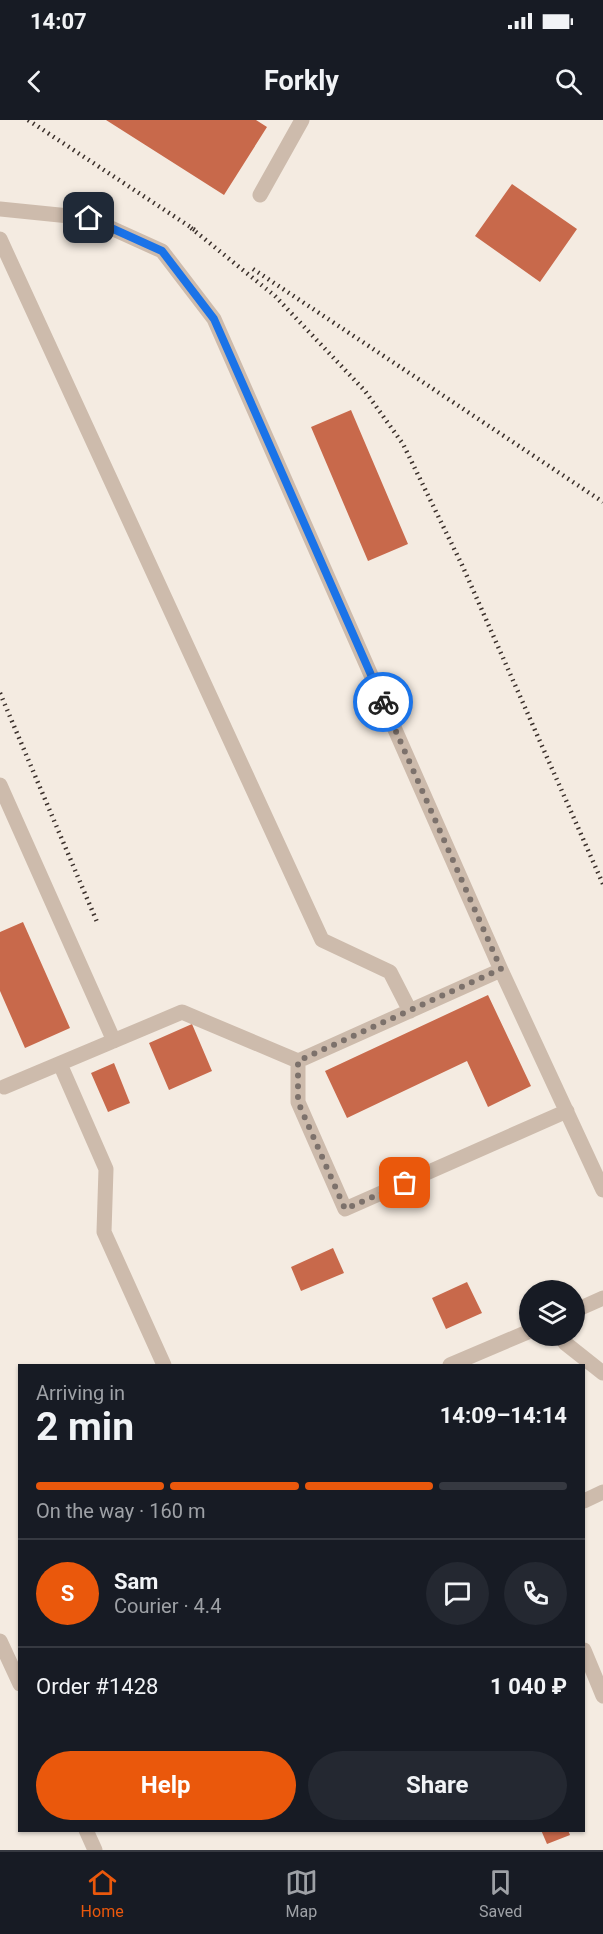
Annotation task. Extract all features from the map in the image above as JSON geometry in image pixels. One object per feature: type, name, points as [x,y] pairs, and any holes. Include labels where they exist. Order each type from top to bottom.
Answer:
[{"type":"street","points":[[260,195],[302,120]]},
{"type":"street","points":[[0,208],[89,218],[162,251],[214,319],[501,969],[603,1190]]},
{"type":"street","points":[[0,239],[322,940],[390,972],[410,1011]]},
{"type":"street","points":[[0,785],[114,1041]]},
{"type":"street","points":[[4,1087],[182,1012],[298,1061],[501,969]]},
{"type":"street","points":[[298,1061],[298,1102],[345,1209],[567,1111]]},
{"type":"street","points":[[60,1064],[106,1169],[104,1232],[164,1364]]},
{"type":"street","points":[[585,1306],[603,1298]]},
{"type":"street","points":[[452,1364],[519,1336]]},
{"type":"street","points":[[569,1346],[603,1373]]},
{"type":"street","points":[[585,1501],[603,1492]]},
{"type":"street","points":[[0,1641],[18,1680]]},
{"type":"street","points":[[585,1652],[603,1696]]},
{"type":"street","points":[[87,1832],[95,1850]]},
{"type":"building","points":[[106,120],[256,120],[267,127],[224,195]]},
{"type":"building","points":[[512,184],[577,229],[540,282],[475,236]]},
{"type":"building","points":[[351,410],[408,544],[368,561],[311,427]]},
{"type":"building","points":[[23,922],[70,1028],[25,1048],[0,991],[0,932]]},
{"type":"building","points":[[488,995],[531,1086],[488,1107],[467,1061],[347,1118],[325,1071]]},
{"type":"building","points":[[192,1024],[212,1071],[169,1090],[149,1043]]},
{"type":"building","points":[[114,1063],[130,1103],[108,1112],[91,1073]]},
{"type":"building","points":[[333,1248],[344,1273],[301,1291],[291,1267]]},
{"type":"building","points":[[467,1282],[482,1313],[446,1329],[432,1298]]},
{"type":"building","points":[[542,1832],[569,1832],[570,1835],[547,1844]]},
{"type":"railway","points":[[28,120],[198,232]]},
{"type":"railway","points":[[191,228],[275,296],[365,391],[403,444],[462,565],[603,884]]},
{"type":"railway","points":[[253,269],[603,502]]},
{"type":"railway","points":[[0,693],[97,922]]},
{"type":"way so far","points":[[383,702],[501,969],[298,1061],[298,1102],[345,1209],[405,1183]]},
{"type":"route","points":[[89,218],[162,251],[214,319],[383,702]]}]
